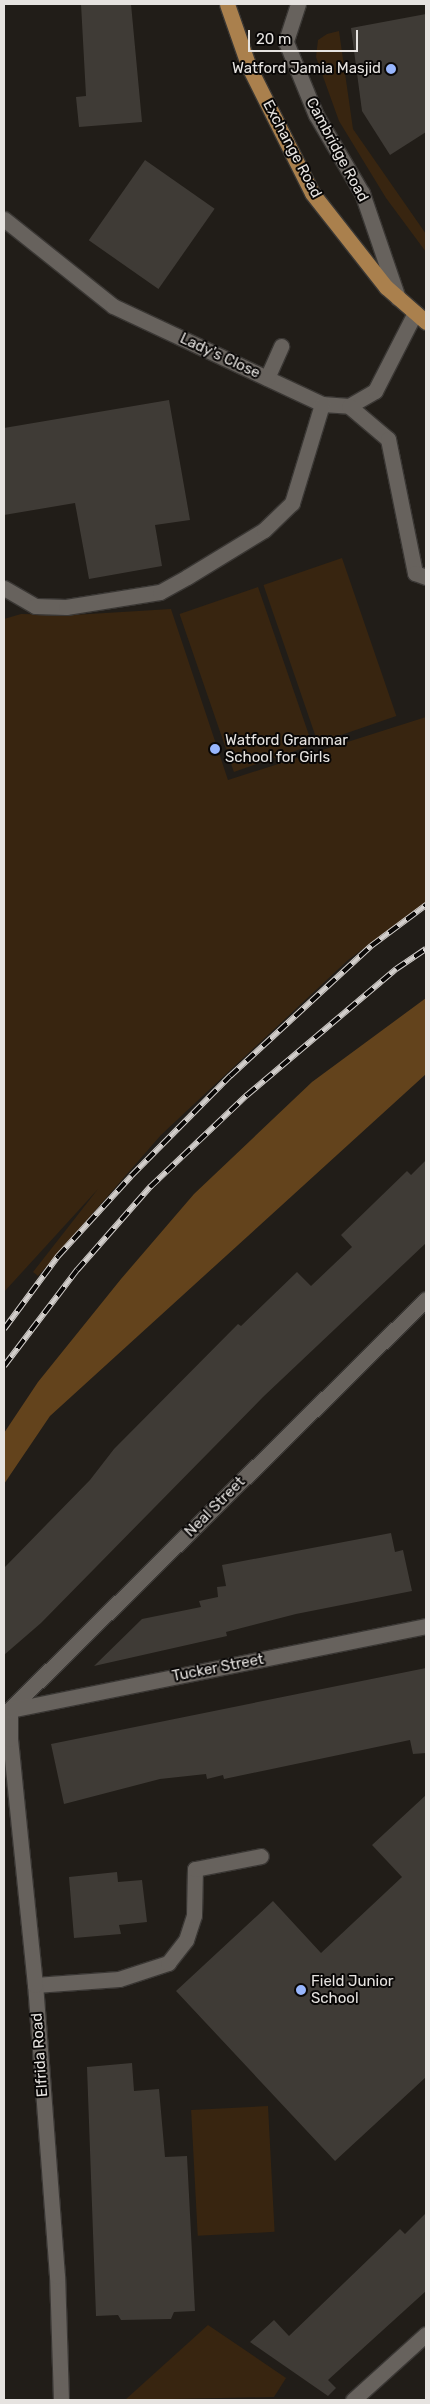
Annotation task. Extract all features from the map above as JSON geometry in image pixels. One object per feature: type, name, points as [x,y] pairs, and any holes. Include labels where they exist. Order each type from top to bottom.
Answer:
[{"type":"main road","name":"Exchange Road","points":[[227,4],[249,67],[312,192],[398,298],[421,317]]},
{"type":"street","name":"Cambridge Road","points":[[298,4],[286,42],[316,115],[362,193],[398,298]]},
{"type":"street","name":"Lady's Close","points":[[4,219],[113,306],[322,404],[349,406]]},
{"type":"street","points":[[421,317],[375,391],[349,406],[388,439],[415,574],[426,578]]},
{"type":"street","points":[[267,378],[281,346]]},
{"type":"street","points":[[4,588],[35,606],[66,607],[160,592],[187,577],[264,530],[292,503],[322,404]]},
{"type":"street","name":"Neal Street","points":[[7,1712],[426,1298]]},
{"type":"street","name":"Tucker Street","points":[[7,1712],[426,1626]]},
{"type":"street","name":"Elfrida Road","points":[[7,1712],[35,1985],[57,2276],[61,2400]]},
{"type":"street","points":[[35,1985],[120,1979],[168,1963],[186,1940],[194,1915],[195,1869],[260,1856]]},
{"type":"street","points":[[353,2400],[426,2334]]},
{"type":"shaded area","points":[[339,31],[353,129],[426,234],[426,252],[386,198],[339,121],[316,57],[318,40],[327,34]]},
{"type":"shaded area","points":[[342,558],[396,716],[318,743],[264,585]]},
{"type":"shaded area","points":[[258,587],[312,745],[234,772],[180,614]]},
{"type":"shaded area","points":[[171,609],[228,780],[426,717],[426,902],[348,960],[161,1135],[38,1276],[33,1272],[98,1189],[4,1292],[4,619],[21,614],[73,615]]},
{"type":"shaded area","points":[[426,998],[426,1074],[50,1416],[4,1484],[4,1433],[38,1382],[121,1279],[194,1194],[312,1082]]},
{"type":"shaded area","points":[[268,2106],[275,2232],[198,2236],[191,2110]]},
{"type":"shaded area","points":[[208,2325],[286,2378],[274,2397],[125,2400]]},
{"type":"building","points":[[81,4],[131,4],[142,122],[79,127],[76,97],[86,96]]},
{"type":"building","name":"Watford Jamia Masjid","points":[[426,14],[426,132],[390,155],[362,111],[351,28]]},
{"type":"building","points":[[145,160],[215,209],[158,289],[89,240]]},
{"type":"building","points":[[169,400],[190,520],[155,525],[162,566],[89,579],[75,503],[4,515],[4,428]]},
{"type":"building","points":[[426,1160],[426,1243],[263,1397],[41,1623],[4,1655],[4,1568],[90,1480],[114,1449],[238,1324],[241,1326],[297,1272],[311,1286],[352,1247],[341,1235],[407,1171],[411,1175]]},
{"type":"building","points":[[391,1533],[395,1552],[403,1550],[412,1591],[296,1614],[226,1632],[227,1636],[94,1666],[142,1619],[201,1607],[199,1601],[218,1597],[217,1587],[226,1586],[222,1565]]},
{"type":"building","points":[[426,1668],[426,1753],[413,1754],[410,1740],[224,1779],[223,1775],[207,1779],[206,1774],[160,1779],[64,1804],[51,1744]]},
{"type":"building","points":[[426,1795],[426,2077],[335,2161],[176,1991],[273,1901],[321,1953],[402,1877],[372,1845]]},
{"type":"building","points":[[117,1872],[118,1882],[142,1880],[147,1922],[119,1925],[121,1934],[74,1938],[69,1877]]},
{"type":"building","points":[[132,2063],[134,2091],[159,2089],[165,2157],[187,2156],[195,2311],[174,2312],[171,2319],[121,2320],[118,2315],[96,2316],[87,2067]]},
{"type":"building","points":[[426,2213],[426,2291],[328,2380],[336,2388],[328,2396],[250,2342],[274,2320],[289,2336],[400,2229],[405,2234]]},
{"type":"railway","points":[[4,1329],[58,1256],[131,1176],[230,1076],[371,946],[426,905]]},
{"type":"railway","points":[[4,1366],[77,1270],[150,1187],[247,1095],[396,969],[426,949]]},
{"type":"place","name":"Watford Jamia Masjid","points":[[391,69]]},
{"type":"place","name":"Watford Grammar School for Girls","points":[[215,749]]},
{"type":"place","name":"Field Junior School","points":[[301,1990]]}]
